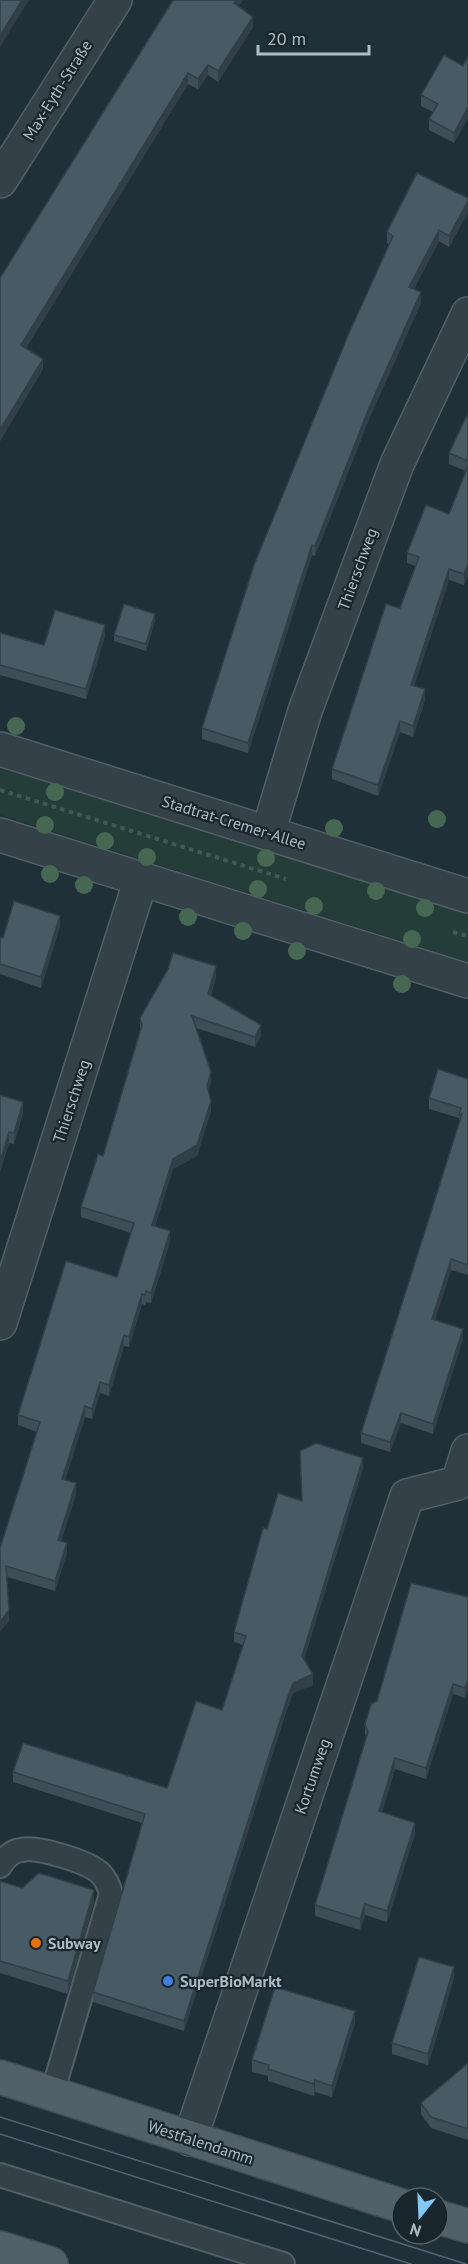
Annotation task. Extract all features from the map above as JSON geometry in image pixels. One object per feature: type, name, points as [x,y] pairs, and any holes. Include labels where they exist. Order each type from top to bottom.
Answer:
[{"type":"main road","name":"Westfalendamm","points":[[0,2077],[390,2201]]},
{"type":"main road","points":[[450,2221],[468,2226]]},
{"type":"main road","points":[[0,2248],[51,2264]]},
{"type":"street","name":"Max-Eyth-Straße","points":[[0,181],[115,0]]},
{"type":"street","name":"Thierschweg","points":[[268,832],[305,711],[397,464],[468,314]]},
{"type":"street","name":"Stadtrat-Cremer-Allee","points":[[0,748],[468,896]]},
{"type":"street","points":[[0,835],[468,981]]},
{"type":"street","name":"Thierschweg","points":[[0,1323],[141,879]]},
{"type":"street","name":"Kortumweg","points":[[190,2139],[407,1496],[458,1483],[468,1451]]},
{"type":"lane","points":[[0,1866],[9,1856],[19,1850],[32,1848],[92,1868],[108,1883],[111,1894],[52,2094]]},
{"type":"lane","points":[[0,2175],[284,2264]]},
{"type":"path","points":[[0,790],[297,883]]},
{"type":"path","points":[[445,929],[468,936]]},
{"type":"green space","points":[[0,766],[468,913],[468,962],[0,815]]},
{"type":"building","points":[[0,0],[22,0],[0,36]]},
{"type":"building","points":[[173,0],[236,0],[234,3],[253,17],[218,71],[208,65],[198,79],[188,73],[21,345],[43,359],[0,430],[0,278]]},
{"type":"building","points":[[444,55],[463,66],[468,56],[468,107],[454,133],[429,119],[438,104],[421,95]]},
{"type":"building","points":[[417,173],[468,198],[468,201],[449,236],[439,230],[409,287],[421,292],[369,408],[315,546],[312,545],[248,743],[202,728],[254,565],[349,333],[393,236],[387,232]]},
{"type":"building","points":[[468,413],[468,461],[449,453]]},
{"type":"building","points":[[468,466],[468,564],[464,574],[449,569],[411,685],[425,689],[413,726],[400,721],[378,785],[332,769],[386,604],[400,608],[419,557],[407,553],[426,505],[449,514]]},
{"type":"building","points":[[124,604],[155,614],[146,644],[114,635]]},
{"type":"building","points":[[55,610],[105,625],[86,689],[0,665],[0,633],[44,645]]},
{"type":"building","points":[[14,901],[60,916],[41,977],[0,964],[0,937],[3,938]]},
{"type":"building","points":[[173,953],[216,966],[208,994],[261,1025],[255,1037],[192,1016],[211,1072],[207,1086],[211,1101],[197,1145],[173,1159],[152,1225],[170,1231],[151,1293],[146,1291],[145,1295],[142,1294],[129,1337],[124,1335],[109,1385],[100,1382],[92,1409],[85,1406],[62,1479],[76,1483],[58,1540],[67,1543],[55,1581],[6,1566],[9,1610],[0,1622],[0,1548],[40,1422],[18,1415],[66,1261],[117,1277],[134,1223],[81,1207],[98,1154],[103,1156],[142,1025],[140,1018],[168,969]]},
{"type":"building","points":[[438,1069],[468,1079],[468,1265],[451,1259],[432,1319],[463,1329],[433,1424],[401,1413],[390,1442],[361,1433],[462,1114],[459,1115],[461,1108],[429,1098]]},
{"type":"building","points":[[0,1095],[23,1102],[14,1133],[9,1132],[0,1162]]},
{"type":"building","points":[[316,1443],[363,1458],[302,1656],[313,1674],[293,1683],[287,1699],[184,2021],[93,1992],[145,1814],[13,1772],[23,1743],[167,1788],[196,1701],[222,1710],[246,1636],[234,1632],[263,1528],[267,1529],[278,1493],[302,1501],[300,1451]]},
{"type":"building","points":[[411,1583],[468,1597],[468,1680],[465,1688],[453,1684],[426,1768],[395,1758],[379,1811],[415,1823],[387,1911],[365,1904],[360,1919],[315,1905],[368,1732],[365,1724],[371,1704],[377,1701]]},
{"type":"building","points":[[39,1873],[94,1890],[68,1981],[0,1961],[0,1881],[22,1888]]},
{"type":"building","points":[[419,1957],[454,1967],[428,2054],[392,2043]]},
{"type":"building","points":[[275,1987],[355,2011],[332,2086],[315,2080],[314,2084],[268,2069],[269,2065],[252,2060]]},
{"type":"building","points":[[468,2063],[468,2129],[431,2117],[421,2103]]},
{"type":"tram line","points":[[0,2117],[466,2264]]},
{"type":"tram line","points":[[0,2134],[411,2264]]},
{"type":"place","name":"Subway","points":[[36,1943]]},
{"type":"place","name":"SuperBioMarkt","points":[[168,1981]]}]
